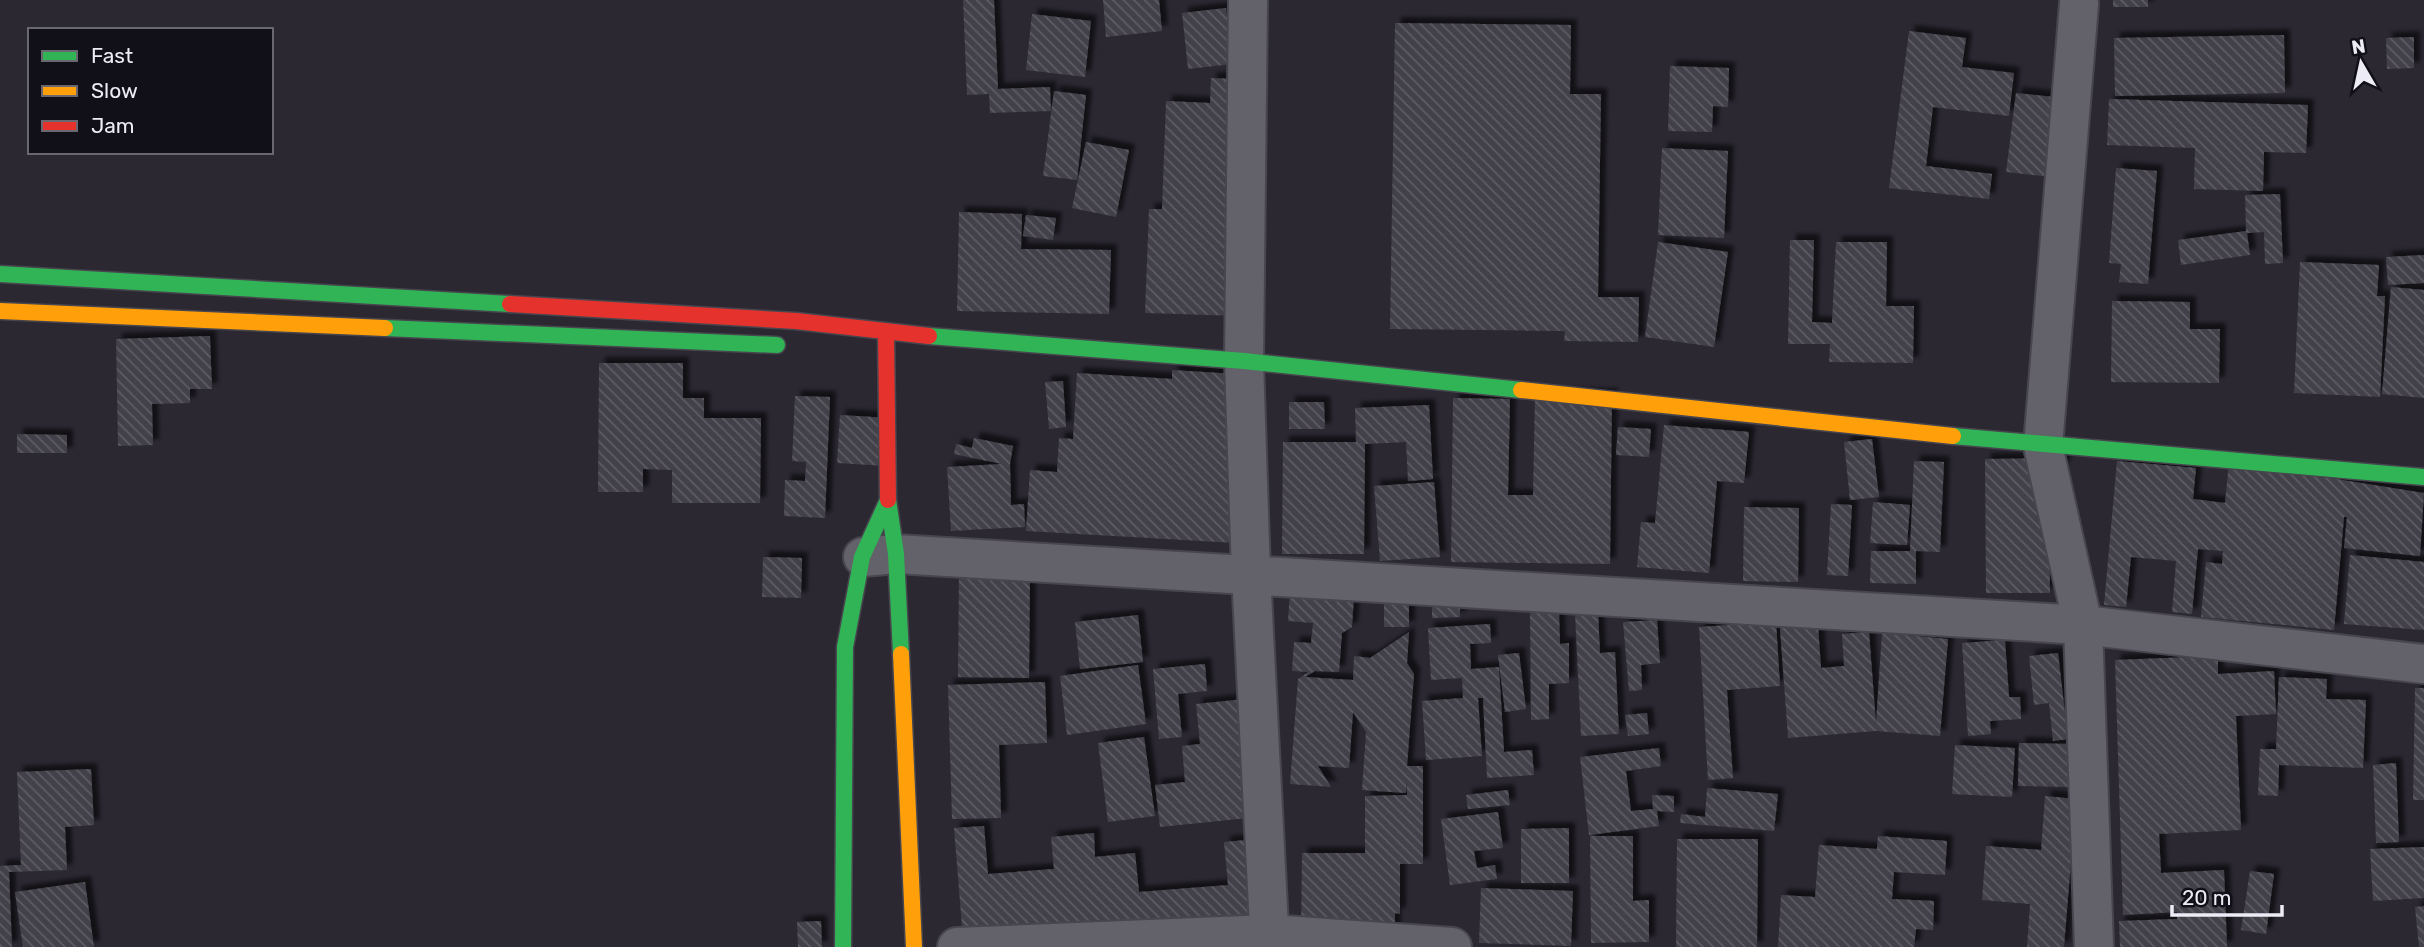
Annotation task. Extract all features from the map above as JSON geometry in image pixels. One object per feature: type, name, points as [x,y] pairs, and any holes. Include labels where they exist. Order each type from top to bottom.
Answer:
[{"type":"main road","points":[[0,274],[796,321],[887,338],[982,342],[1244,361],[2043,446],[2424,477]]},
{"type":"main road","points":[[0,311],[793,345]]},
{"type":"main road","points":[[861,345],[887,338]]},
{"type":"main road","points":[[843,947],[845,647],[879,556],[888,500],[887,338]]},
{"type":"main road","points":[[888,500],[879,556],[914,947]]},
{"type":"street","points":[[1248,0],[1244,361],[1251,574],[1270,941]]},
{"type":"street","points":[[2080,4],[2043,446],[2083,625],[2094,947]]},
{"type":"street","points":[[879,556],[1251,574],[2083,625],[2424,664]]},
{"type":"street","points":[[957,947],[1270,941],[1452,947]]},
{"type":"building","points":[[963,0],[994,0],[998,89],[1050,87],[1051,111],[990,113],[989,94],[967,95]]},
{"type":"building","points":[[1103,0],[1159,0],[1162,31],[1106,37]]},
{"type":"building","points":[[2113,0],[2148,0],[2148,7],[2113,7]]},
{"type":"building","points":[[1226,8],[1232,64],[1188,69],[1182,13]]},
{"type":"building","points":[[1032,14],[1091,21],[1085,77],[1026,70]]},
{"type":"building","points":[[1395,23],[1571,25],[1570,94],[1601,94],[1598,297],[1639,297],[1638,342],[1564,341],[1565,331],[1390,329]]},
{"type":"building","points":[[1909,31],[1966,38],[1962,67],[2014,73],[2009,116],[1933,107],[1926,166],[1992,174],[1989,199],[1889,188]]},
{"type":"building","points":[[2284,35],[2285,93],[2115,96],[2114,38]]},
{"type":"building","points":[[2414,37],[2414,68],[2387,69],[2386,38]]},
{"type":"building","points":[[1670,66],[1729,68],[1728,107],[1713,106],[1712,132],[1668,131]]},
{"type":"building","points":[[1211,78],[1255,80],[1240,316],[1145,313],[1149,209],[1162,209],[1166,101],[1210,103]]},
{"type":"building","points":[[1054,91],[1086,95],[1077,180],[1043,176]]},
{"type":"building","points":[[2016,93],[2063,98],[2052,177],[2006,172]]},
{"type":"building","points":[[2109,99],[2308,105],[2306,153],[2264,152],[2263,191],[2194,189],[2195,148],[2107,145]]},
{"type":"building","points":[[1086,142],[1129,150],[1116,217],[1072,208]]},
{"type":"building","points":[[1662,148],[1728,151],[1724,238],[1658,235]]},
{"type":"building","points":[[2116,168],[2157,171],[2148,284],[2119,282],[2121,264],[2109,263]]},
{"type":"building","points":[[2280,194],[2283,263],[2265,264],[2264,232],[2247,233],[2250,255],[2181,265],[2178,240],[2246,231],[2245,195]]},
{"type":"building","points":[[959,212],[1022,214],[1021,249],[1111,250],[1109,314],[957,311]]},
{"type":"building","points":[[1026,215],[1056,218],[1053,240],[1023,236]]},
{"type":"building","points":[[1790,240],[1814,240],[1812,322],[1832,323],[1836,242],[1887,242],[1886,306],[1914,306],[1913,363],[1829,362],[1830,344],[1788,344]]},
{"type":"building","points":[[1658,242],[1728,252],[1714,347],[1645,337]]},
{"type":"building","points":[[2424,255],[2424,283],[2388,285],[2386,257]]},
{"type":"building","points":[[2300,262],[2379,265],[2377,296],[2385,296],[2380,397],[2294,393]]},
{"type":"building","points":[[2391,287],[2424,290],[2424,398],[2382,394]]},
{"type":"building","points":[[2112,301],[2190,302],[2190,329],[2220,329],[2219,383],[2111,382]]},
{"type":"building","points":[[210,336],[212,389],[190,389],[190,403],[152,404],[153,445],[118,446],[116,339]]},
{"type":"building","points":[[599,363],[683,363],[683,398],[704,398],[704,418],[761,418],[760,503],[672,503],[672,470],[643,469],[643,492],[598,492]]},
{"type":"building","points":[[1172,370],[1252,375],[1236,543],[1026,531],[1030,470],[1057,472],[1059,438],[1073,439],[1077,373],[1172,379]]},
{"type":"building","points":[[1063,381],[1066,427],[1049,429],[1045,382]]},
{"type":"building","points":[[1535,394],[1612,394],[1610,564],[1451,562],[1453,398],[1510,399],[1508,495],[1533,495]]},
{"type":"building","points":[[795,396],[830,397],[825,518],[784,516],[785,480],[805,481],[806,462],[792,461]]},
{"type":"building","points":[[1289,402],[1324,402],[1325,429],[1289,429]]},
{"type":"building","points":[[1429,405],[1433,479],[1408,481],[1406,442],[1365,444],[1364,554],[1282,554],[1283,442],[1356,442],[1355,408]]},
{"type":"building","points":[[840,415],[889,418],[886,466],[837,463]]},
{"type":"building","points":[[1664,425],[1749,432],[1744,483],[1717,481],[1709,573],[1637,567],[1641,522],[1655,523]]},
{"type":"building","points":[[1618,427],[1651,429],[1649,457],[1616,455]]},
{"type":"building","points":[[17,434],[67,435],[67,453],[17,453]]},
{"type":"building","points":[[974,438],[1013,446],[1010,464],[1011,505],[1024,504],[1025,527],[951,531],[947,467],[1002,464],[954,454],[956,444],[972,448]]},
{"type":"building","points":[[1872,439],[1879,497],[1850,500],[1844,442]]},
{"type":"building","points":[[2067,458],[2049,498],[2050,593],[1986,593],[1985,459]]},
{"type":"building","points":[[1914,461],[1944,462],[1940,552],[1916,551],[1916,584],[1870,583],[1871,551],[1910,551]]},
{"type":"building","points":[[2117,461],[2196,468],[2193,499],[2225,503],[2229,462],[2424,493],[2420,556],[2344,548],[2347,517],[2344,517],[2334,630],[2201,617],[2206,562],[2222,564],[2223,551],[2198,549],[2192,614],[2172,612],[2176,561],[2131,557],[2126,607],[2104,605]]},
{"type":"building","points":[[1434,482],[1440,557],[1380,561],[1374,486]]},
{"type":"building","points":[[1873,502],[1910,505],[1907,545],[1870,543]]},
{"type":"building","points":[[1831,504],[1852,505],[1848,576],[1827,575]]},
{"type":"building","points":[[1744,507],[1799,508],[1798,582],[1743,581]]},
{"type":"building","points":[[2350,555],[2424,562],[2424,630],[2344,624]]},
{"type":"building","points":[[763,557],[802,558],[801,598],[762,597]]},
{"type":"building","points":[[959,571],[1030,572],[1029,678],[958,677]]},
{"type":"building","points":[[1291,575],[1355,580],[1352,627],[1342,633],[1339,672],[1315,671],[1305,677],[1353,680],[1354,656],[1370,658],[1409,632],[1407,663],[1414,674],[1407,766],[1423,766],[1423,864],[1400,864],[1400,914],[1395,913],[1395,935],[1301,935],[1302,853],[1365,853],[1365,796],[1407,795],[1407,781],[1406,793],[1362,790],[1366,732],[1353,712],[1349,768],[1318,766],[1331,787],[1290,784],[1298,679],[1308,672],[1292,671],[1294,642],[1311,643],[1313,623],[1288,621]]},
{"type":"building","points":[[1384,595],[1409,595],[1409,627],[1384,627]]},
{"type":"building","points":[[1432,595],[1460,595],[1460,617],[1432,618]]},
{"type":"building","points":[[1559,612],[1560,644],[1569,643],[1569,683],[1549,684],[1549,719],[1531,720],[1530,613]]},
{"type":"building","points":[[1598,612],[1600,653],[1615,652],[1619,734],[1581,736],[1575,613]]},
{"type":"building","points":[[1138,615],[1143,662],[1080,669],[1075,622]]},
{"type":"building","points":[[1657,620],[1660,663],[1641,665],[1642,690],[1629,691],[1623,622]]},
{"type":"building","points":[[1776,622],[1780,686],[1727,690],[1733,778],[1708,780],[1699,627]]},
{"type":"building","points":[[1490,624],[1491,643],[1470,644],[1471,669],[1499,667],[1504,752],[1532,750],[1534,775],[1487,778],[1483,698],[1478,698],[1482,756],[1426,760],[1422,701],[1463,698],[1462,678],[1431,680],[1428,628]]},
{"type":"building","points":[[1818,626],[1821,668],[1844,666],[1842,634],[1869,632],[1876,724],[1882,633],[1948,639],[1940,736],[1876,731],[1788,738],[1780,628]]},
{"type":"building","points":[[2005,640],[2009,697],[2020,697],[2021,719],[1990,721],[1991,734],[1968,736],[1962,643]]},
{"type":"building","points":[[1519,653],[1526,709],[1505,712],[1498,655]]},
{"type":"building","points":[[2058,653],[2068,739],[2053,741],[2049,703],[2034,705],[2029,656]]},
{"type":"building","points":[[2218,656],[2218,674],[2274,671],[2276,714],[2236,716],[2241,830],[2159,834],[2161,873],[2224,870],[2227,947],[2120,947],[2119,921],[2177,919],[2177,912],[2123,915],[2115,660]]},
{"type":"building","points":[[1205,664],[1207,691],[1178,694],[1182,737],[1159,739],[1153,669]]},
{"type":"building","points":[[1138,665],[1146,724],[1067,735],[1060,676]]},
{"type":"building","points":[[2279,677],[2327,679],[2326,699],[2366,700],[2363,768],[2279,765],[2278,796],[2258,795],[2260,749],[2276,749]]},
{"type":"building","points":[[1045,682],[1047,743],[999,745],[1001,818],[952,819],[948,685]]},
{"type":"building","points":[[2415,688],[2424,688],[2424,800],[2413,800]]},
{"type":"building","points":[[1255,698],[1268,816],[1160,827],[1155,785],[1185,782],[1182,746],[1200,744],[1196,704]]},
{"type":"building","points":[[1647,713],[1649,734],[1628,736],[1625,715]]},
{"type":"building","points":[[1144,737],[1155,816],[1108,822],[1098,743]]},
{"type":"building","points":[[2019,743],[2073,744],[2071,787],[2018,786]]},
{"type":"building","points":[[1955,745],[2015,748],[2012,797],[1952,794]]},
{"type":"building","points":[[1659,748],[1661,766],[1626,771],[1631,811],[1653,809],[1652,795],[1674,796],[1674,812],[1657,811],[1659,826],[1589,835],[1580,757]]},
{"type":"building","points":[[2396,763],[2399,842],[2376,843],[2373,765]]},
{"type":"building","points":[[91,769],[94,825],[65,827],[67,870],[9,872],[12,947],[0,947],[0,866],[21,865],[17,772]]},
{"type":"building","points":[[1707,788],[1778,794],[1774,831],[1680,823],[1681,814],[1705,817]]},
{"type":"building","points":[[1508,790],[1510,805],[1468,809],[1466,795]]},
{"type":"building","points":[[2045,796],[2076,799],[2064,947],[2027,947],[2030,904],[1982,900],[1986,846],[2041,850]]},
{"type":"building","points":[[1498,812],[1503,848],[1474,851],[1477,868],[1495,865],[1497,879],[1450,885],[1441,819]]},
{"type":"building","points":[[984,826],[988,874],[1054,869],[1051,837],[1094,833],[1095,857],[1135,853],[1139,892],[1228,885],[1224,842],[1258,839],[1264,917],[963,939],[954,828]]},
{"type":"building","points":[[1569,828],[1569,883],[1521,883],[1521,829]]},
{"type":"building","points":[[1590,836],[1633,836],[1633,901],[1649,900],[1649,942],[1591,943]]},
{"type":"building","points":[[1878,836],[1947,841],[1945,875],[1894,872],[1892,899],[1934,901],[1933,930],[1916,929],[1914,947],[1778,947],[1781,895],[1815,897],[1819,845],[1877,849]]},
{"type":"building","points":[[1677,839],[1758,839],[1757,947],[1676,947]]},
{"type":"building","points":[[2424,847],[2424,898],[2373,901],[2370,849]]},
{"type":"building","points":[[2250,871],[2274,874],[2266,934],[2241,930]]},
{"type":"building","points":[[85,882],[94,947],[23,947],[15,892]]},
{"type":"building","points":[[1481,888],[1573,891],[1571,946],[1479,943]]},
{"type":"building","points":[[2424,906],[2424,947],[2419,947],[2415,907]]},
{"type":"building","points":[[821,921],[822,947],[798,947],[797,922]]},
{"type":"traffic: fast","points":[[0,274],[510,304]]},
{"type":"traffic: fast","points":[[385,328],[777,345]]},
{"type":"traffic: fast","points":[[929,336],[1244,361],[1521,390]]},
{"type":"traffic: fast","points":[[1953,436],[2424,477]]},
{"type":"traffic: fast","points":[[843,947],[845,647],[862,557],[888,500],[896,554],[901,654]]},
{"type":"traffic: slow","points":[[0,311],[385,328]]},
{"type":"traffic: slow","points":[[1521,390],[1953,436]]},
{"type":"traffic: slow","points":[[901,654],[914,947]]},
{"type":"traffic: jam","points":[[510,304],[796,321],[929,336]]},
{"type":"traffic: jam","points":[[886,331],[888,500]]}]
